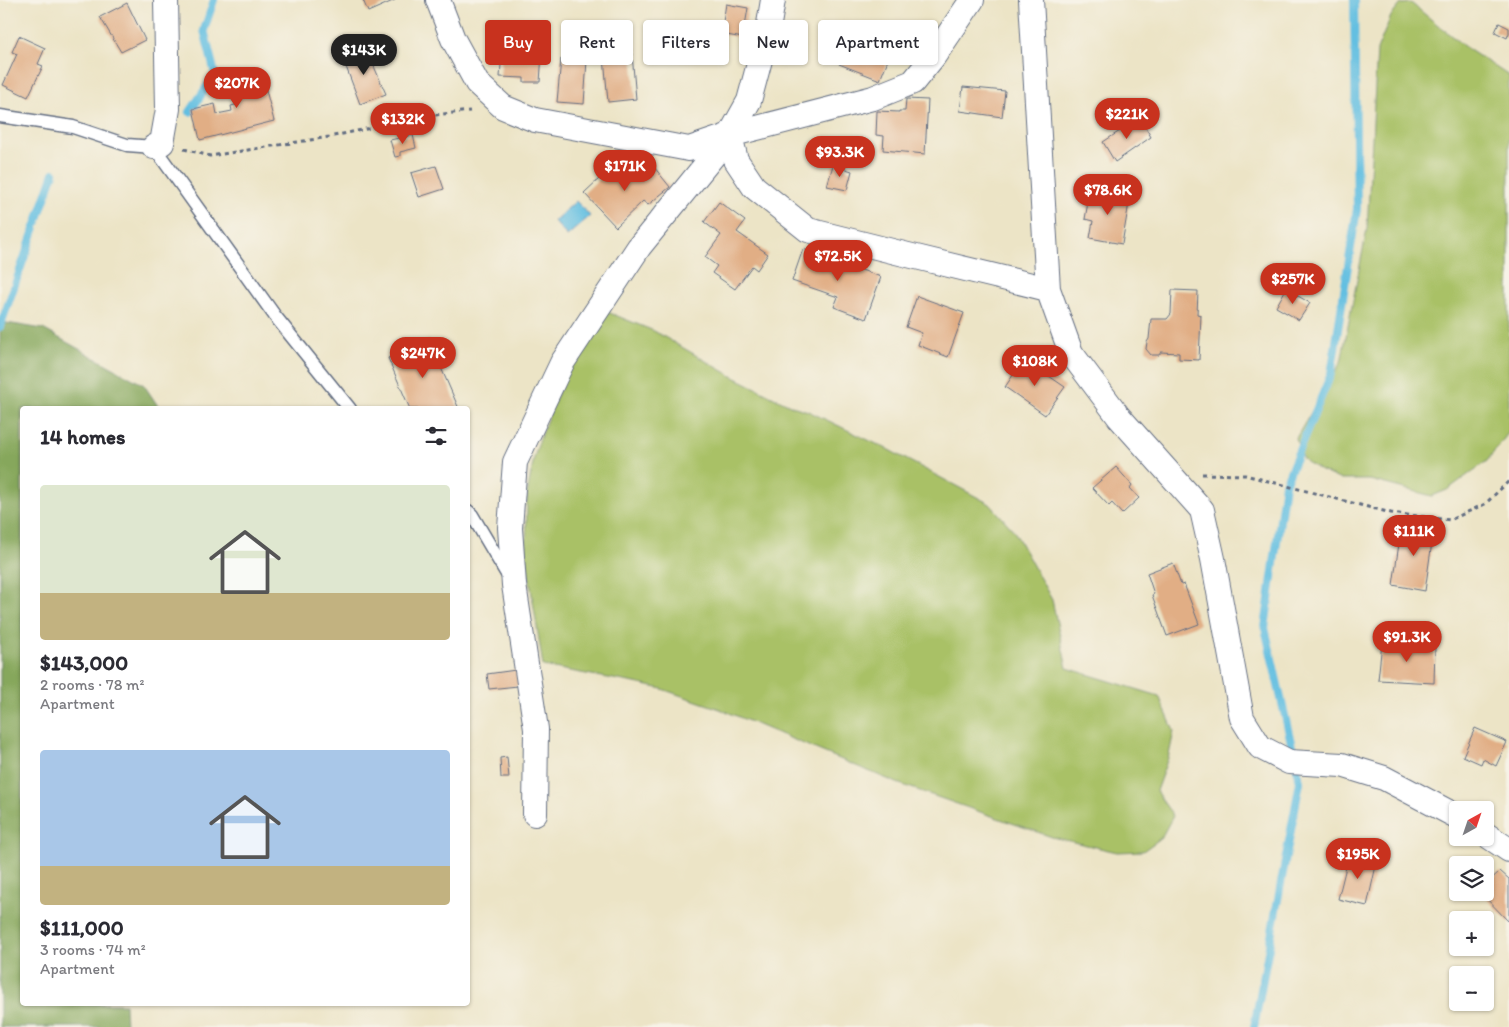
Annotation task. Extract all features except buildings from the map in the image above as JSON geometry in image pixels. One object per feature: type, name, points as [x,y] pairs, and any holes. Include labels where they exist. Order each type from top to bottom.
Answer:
[{"type":"street","points":[[158,145],[168,109],[166,0]]},
{"type":"street","points":[[438,0],[453,39],[477,83],[503,107],[535,120],[689,149],[730,135],[873,98],[912,82],[934,56],[972,0]]},
{"type":"street","points":[[535,814],[536,729],[514,586],[510,528],[515,462],[562,363],[639,247],[730,135],[749,101],[768,30],[773,0]]},
{"type":"street","points":[[1031,0],[1048,289],[1071,353],[1119,417],[1202,510],[1213,559],[1242,718],[1260,747],[1289,762],[1342,765],[1384,778],[1449,812]]},
{"type":"street","points":[[730,135],[736,160],[754,187],[808,230],[1048,289]]},
{"type":"street","points":[[1494,840],[1509,850]]},
{"type":"lane","points":[[0,116],[72,127],[127,145],[158,145],[275,316],[348,406]]},
{"type":"lane","points":[[470,513],[514,586]]},
{"type":"path","points":[[158,145],[210,156],[329,137],[426,116],[503,107]]},
{"type":"path","points":[[1171,474],[1246,475],[1391,513],[1450,520],[1485,504],[1509,481]]},
{"type":"green space","points":[[1411,3],[1465,47],[1509,76],[1509,432],[1487,461],[1447,490],[1432,496],[1370,480],[1341,480],[1319,470],[1304,460],[1300,454],[1296,438],[1341,362],[1367,229],[1377,50],[1391,16],[1401,4]]},
{"type":"green space","points":[[605,311],[654,331],[730,375],[792,406],[808,411],[887,449],[990,504],[1014,531],[1052,600],[1067,668],[1159,696],[1174,731],[1169,755],[1156,791],[1173,816],[1161,838],[1143,851],[1117,852],[1052,837],[897,783],[720,709],[662,689],[543,666],[526,556],[527,494],[534,458],[542,432],[570,363]]},
{"type":"green space","points":[[0,322],[43,329],[144,385],[158,406],[20,406],[20,1006],[125,1006],[126,1027],[0,1027]]},
{"type":"water","points":[[576,201],[590,216],[567,236],[554,221]]},
{"type":"waterway","points":[[190,112],[215,74],[204,30],[214,0]]},
{"type":"waterway","points":[[1254,1027],[1300,782],[1265,628],[1285,484],[1331,374],[1357,209],[1354,0]]},
{"type":"waterway","points":[[0,327],[54,173]]}]
